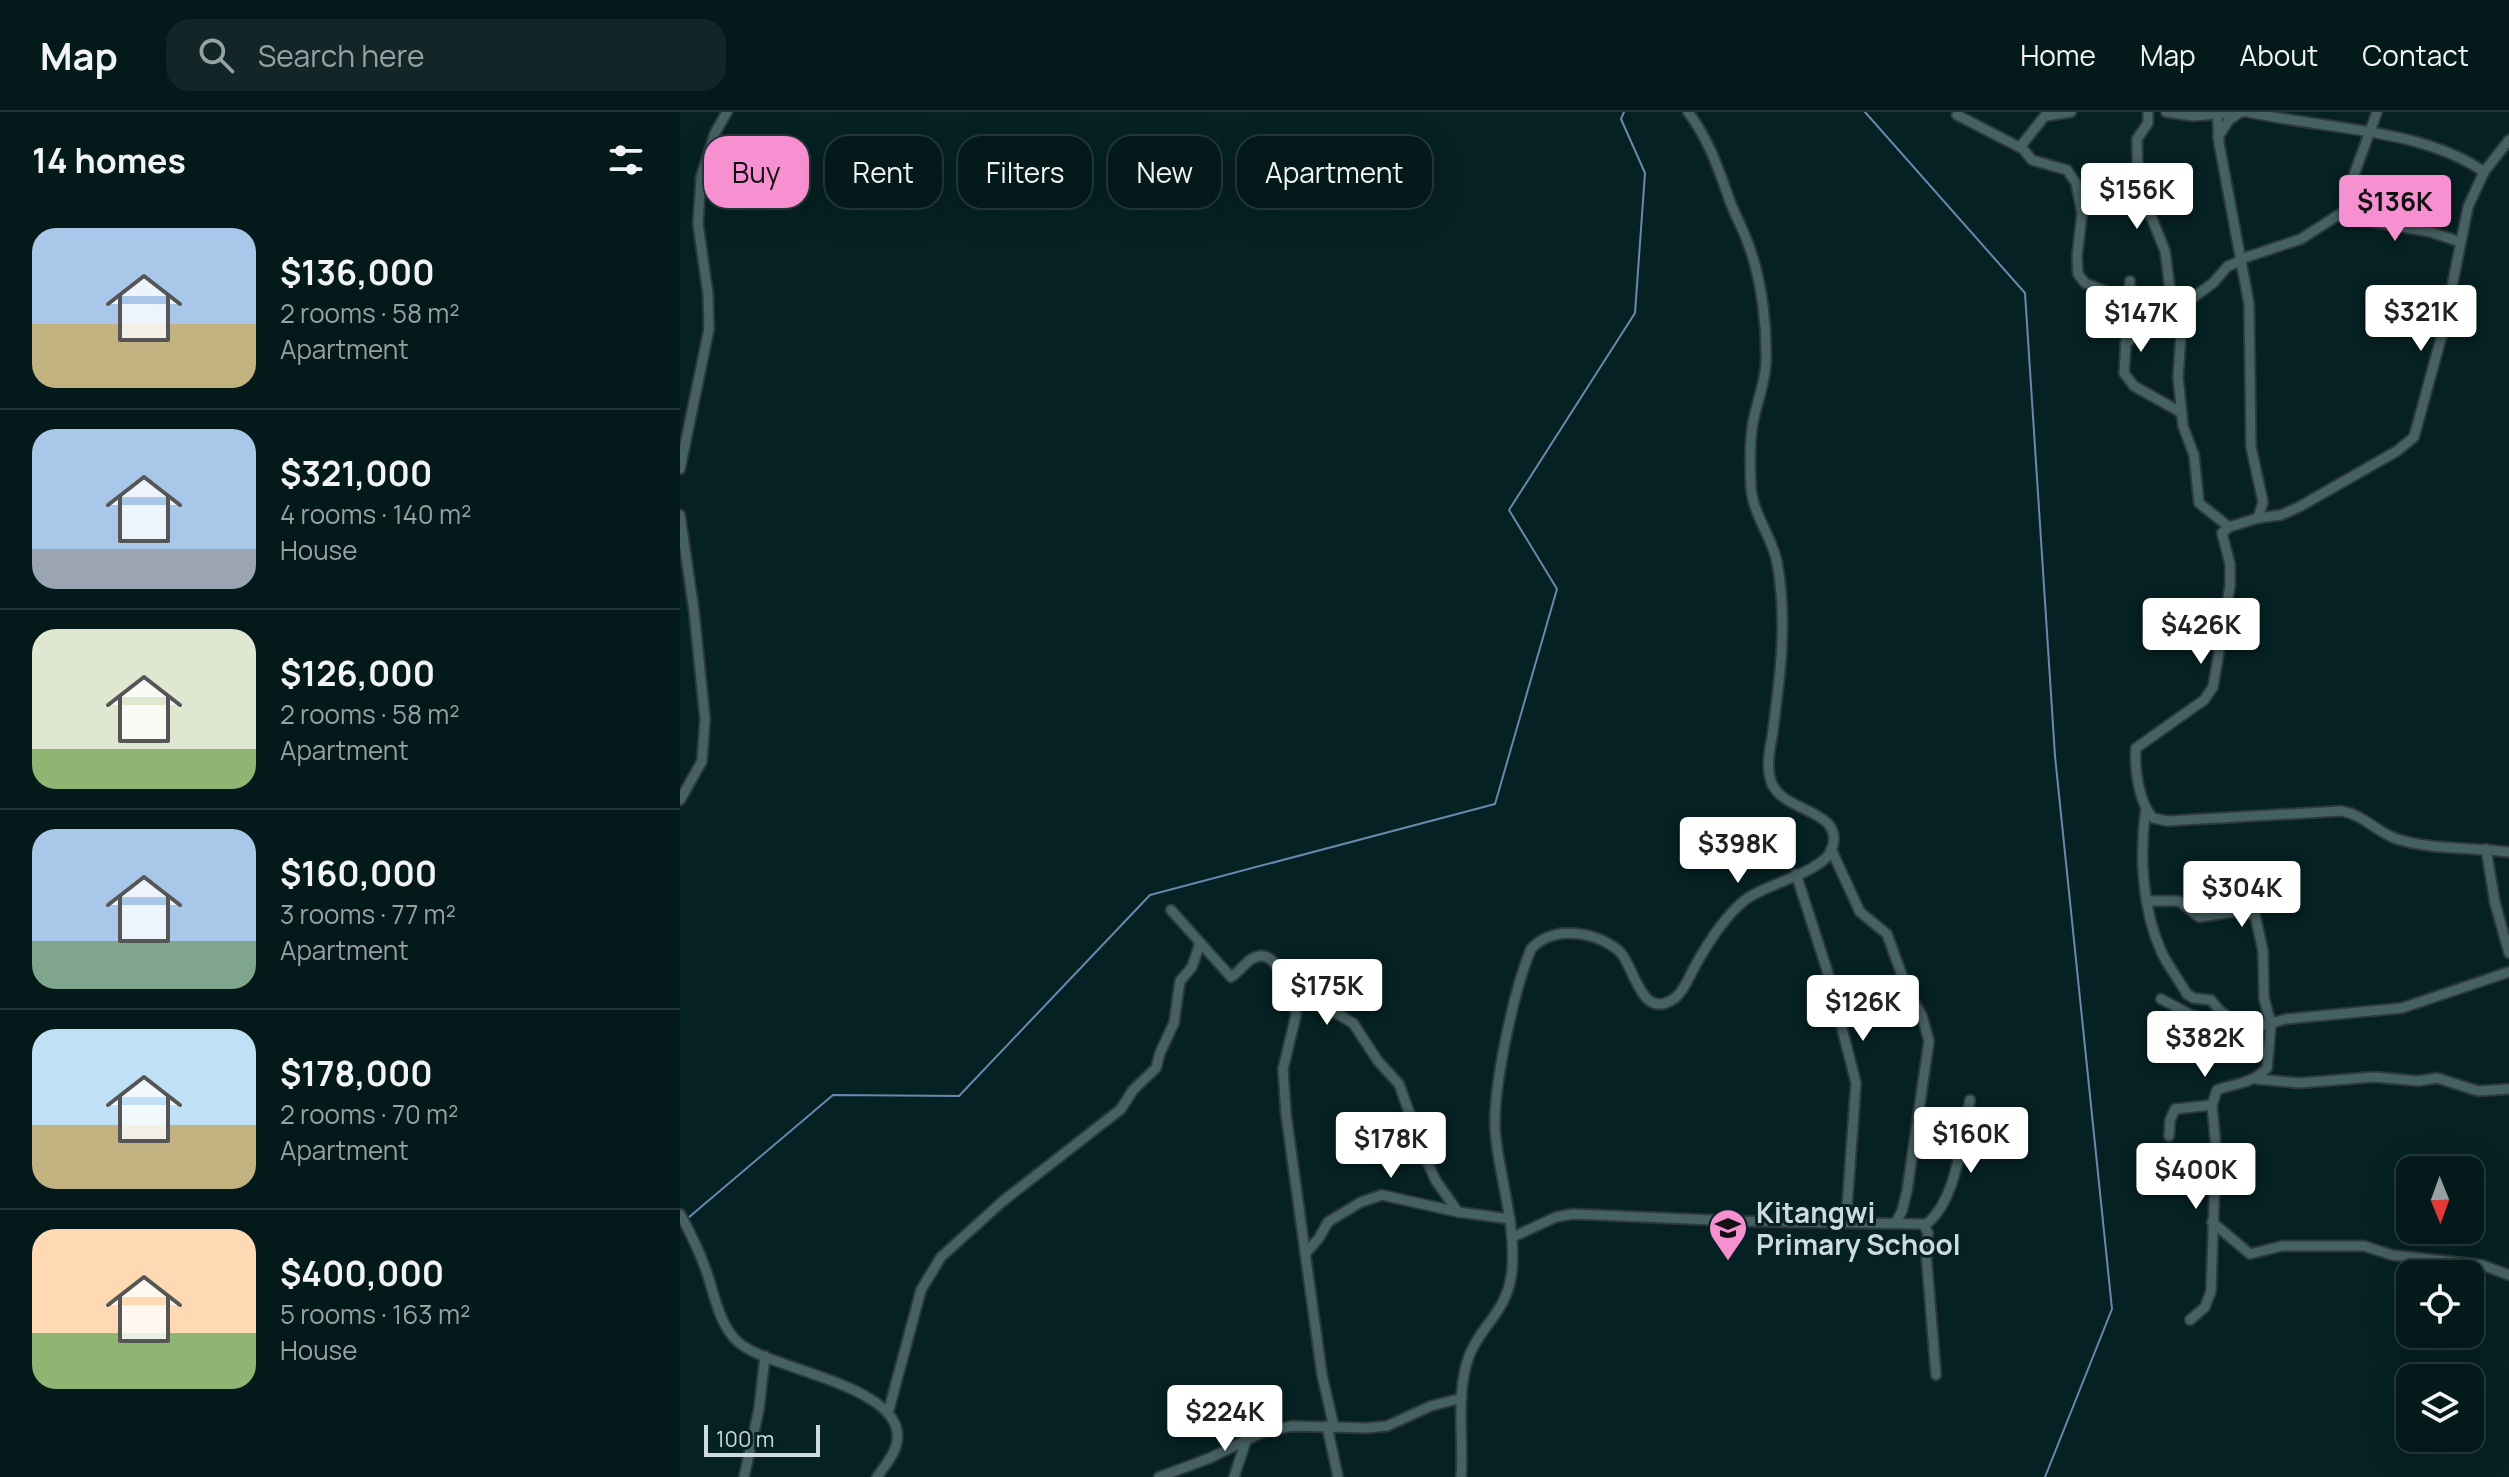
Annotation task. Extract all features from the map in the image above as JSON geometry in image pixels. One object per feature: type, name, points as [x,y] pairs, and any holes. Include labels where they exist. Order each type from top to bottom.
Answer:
[{"type":"street","points":[[680,469],[709,329],[708,294],[698,224],[701,177],[715,133],[727,112]]},
{"type":"street","points":[[1461,1477],[1462,1398],[1470,1355],[1506,1296],[1511,1276],[1513,1237],[1494,1122],[1506,1045],[1531,949],[1539,941],[1557,933],[1579,934],[1607,945],[1625,958],[1643,995],[1652,1001],[1667,1001],[1680,993],[1695,965],[1738,906],[1753,894],[1817,865],[1831,849],[1833,840],[1828,823],[1821,816],[1780,797],[1769,775],[1784,637],[1777,561],[1751,491],[1753,424],[1764,374],[1766,342],[1751,250],[1708,139],[1688,112]]},
{"type":"street","points":[[2020,147],[2047,114],[2071,112]]},
{"type":"street","points":[[2125,344],[2162,313],[2170,289],[2165,251],[2138,184],[2137,139],[2148,123],[2148,112]]},
{"type":"street","points":[[2166,112],[2193,116],[2244,112],[2370,132],[2456,153],[2484,172]]},
{"type":"street","points":[[2217,112],[2218,137],[2251,325],[2251,447],[2263,502],[2258,518]]},
{"type":"street","points":[[2218,137],[2229,120],[2244,112]]},
{"type":"street","points":[[2229,527],[2199,503],[2194,455],[2185,437],[2178,377],[2183,305],[2213,283],[2228,266],[2301,239],[2337,216],[2350,203],[2351,183],[2377,112]]},
{"type":"street","points":[[1957,115],[2020,147],[2032,160],[2067,170],[2072,176],[2082,213],[2078,274],[2085,283],[2120,297],[2129,308]]},
{"type":"street","points":[[2509,140],[2484,172],[2468,207],[2443,331],[2414,437],[2397,451],[2299,507],[2281,515],[2229,527],[2222,536],[2230,575],[2216,677],[2204,700],[2136,748],[2139,784],[2146,808],[2153,818],[2167,821],[2303,811],[2348,812],[2400,840],[2509,852]]},
{"type":"street","points":[[2337,216],[2431,232],[2460,242]]},
{"type":"street","points":[[2130,281],[2123,363],[2126,380],[2182,413]]},
{"type":"street","points":[[680,515],[705,719],[702,761],[680,800]]},
{"type":"street","points":[[2146,808],[2143,844],[2147,901],[2162,954],[2187,994],[2193,998],[2211,1000],[2220,1011],[2247,1031]]},
{"type":"street","points":[[1831,849],[1860,912],[1887,934],[1908,992],[1927,1031],[1928,1050],[1907,1191],[1896,1222]]},
{"type":"street","points":[[2486,849],[2509,953]]},
{"type":"street","points":[[1796,874],[1827,970],[1856,1083],[1846,1221]]},
{"type":"street","points":[[2147,901],[2179,901],[2199,917],[2240,911],[2255,915],[2263,951],[2264,998],[2271,1024],[2267,1068],[2256,1079]]},
{"type":"street","points":[[1171,910],[1231,977],[1253,958],[1263,956],[1272,959],[1295,995],[1296,1015],[1285,1055],[1284,1087],[1338,1477]]},
{"type":"street","points":[[888,1413],[912,1315],[927,1275],[967,1232],[1121,1109],[1133,1090],[1156,1068],[1174,1023],[1180,981],[1192,967],[1200,943]]},
{"type":"street","points":[[2161,999],[2191,1015],[2247,1031],[2342,1012],[2402,1008],[2509,972]]},
{"type":"street","points":[[1295,995],[1310,998],[1353,1023],[1378,1061],[1399,1084],[1436,1181],[1458,1212]]},
{"type":"street","points":[[2190,1320],[2205,1307],[2211,1291],[2216,1148],[2212,1105],[2220,1089],[2256,1079],[2299,1083],[2374,1077],[2418,1081],[2437,1078],[2478,1091],[2509,1089]]},
{"type":"street","points":[[1513,1237],[1556,1217],[1573,1214],[1925,1225],[1940,1207],[1960,1156],[1970,1100]]},
{"type":"street","points":[[2169,1136],[2170,1120],[2175,1109],[2212,1105]]},
{"type":"street","points":[[1305,1254],[1328,1222],[1374,1197],[1399,1198],[1458,1212],[1510,1219]]},
{"type":"street","points":[[680,1214],[730,1333],[750,1351],[804,1369],[872,1400],[888,1413],[898,1432],[896,1445],[877,1477]]},
{"type":"street","points":[[2212,1222],[2250,1254],[2282,1246],[2364,1246],[2392,1255],[2482,1265],[2509,1275]]},
{"type":"street","points":[[1925,1225],[1936,1375]]},
{"type":"street","points":[[744,1477],[759,1409],[765,1356]]},
{"type":"street","points":[[1159,1477],[1210,1458],[1247,1438],[1292,1426],[1387,1426],[1431,1406],[1462,1398]]},
{"type":"street","points":[[1234,1477],[1247,1438]]},
{"type":"waterway","points":[[688,1218],[833,1095],[959,1096],[1150,895],[1495,804],[1557,589],[1509,510],[1635,313],[1645,173],[1621,119],[1624,112]]},
{"type":"waterway","points":[[1865,112],[2025,293],[2055,756],[2112,1309],[2045,1477]]},
{"type":"place","name":"Kitangwi Primary School","points":[[1728,1262]]}]
